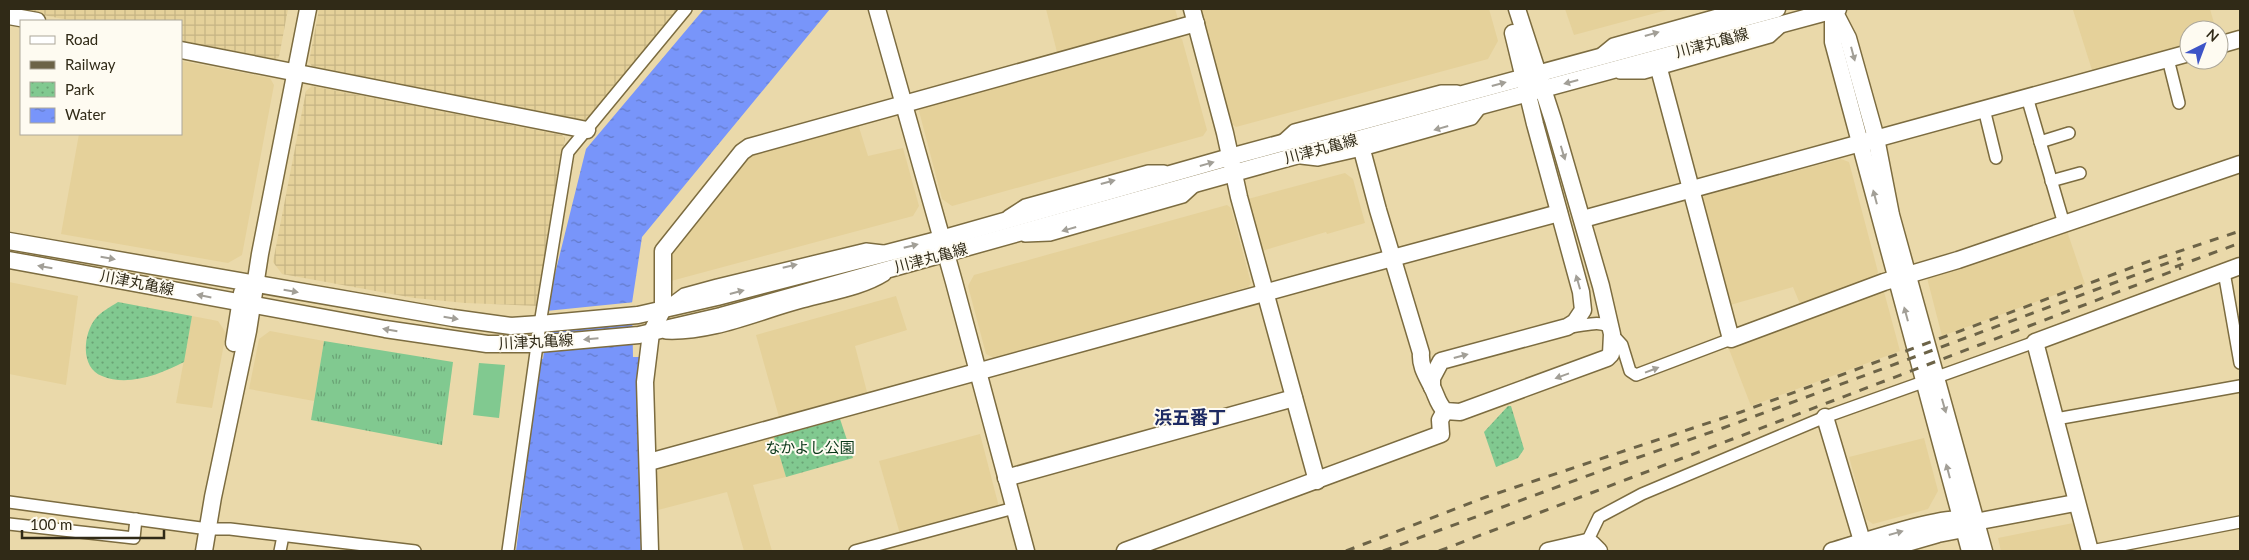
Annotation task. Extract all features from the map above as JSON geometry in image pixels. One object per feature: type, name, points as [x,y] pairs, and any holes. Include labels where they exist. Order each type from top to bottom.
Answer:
[{"type":"street","points":[[291,71],[298,9]]},
{"type":"street","points":[[204,551],[204,528],[250,283],[267,176],[291,71],[308,9]]},
{"type":"street","points":[[508,551],[568,152],[686,9]]},
{"type":"street","points":[[877,9],[944,246],[1026,551]]},
{"type":"street","points":[[1362,150],[1421,352],[1420,360],[1425,378],[1432,387],[1438,404],[1445,411],[1460,412],[1596,364],[1611,354],[1611,330],[1583,220],[1535,80],[1506,9]]},
{"type":"street","points":[[1517,9],[1535,80],[1527,94],[1583,301],[1583,310],[1567,327]]},
{"type":"street","points":[[1835,9],[1848,38],[1876,138],[1903,276]]},
{"type":"street","points":[[1835,9],[1833,42],[1860,143],[1903,276],[1967,523],[1970,551]]},
{"type":"street","name":"川津丸亀線","points":[[1001,230],[1196,184],[1276,145],[1471,91],[1535,80],[1607,72],[1835,9]]},
{"type":"street","name":"川津丸亀線","points":[[1535,80],[1592,60],[1773,10]]},
{"type":"street","points":[[9,16],[31,20]]},
{"type":"street","points":[[650,551],[645,334],[663,310],[664,247],[742,152],[749,147],[905,105],[1194,16],[1265,292],[1317,481]]},
{"type":"street","points":[[1607,72],[1644,73],[1659,69],[1770,37],[1785,23]]},
{"type":"street","points":[[182,50],[587,130]]},
{"type":"street","points":[[1583,220],[2179,56]]},
{"type":"street","points":[[2168,59],[2180,103]]},
{"type":"street","points":[[1659,69],[1731,339]]},
{"type":"street","name":"川津丸亀線","points":[[9,260],[438,338],[487,344],[540,343],[645,334],[721,316],[897,267],[944,246],[1001,230],[1183,171],[1291,158],[1527,94]]},
{"type":"street","points":[[2027,97],[2064,224]]},
{"type":"street","points":[[1291,158],[1318,160],[1362,150],[1472,119],[1482,106]]},
{"type":"street","points":[[1984,109],[1996,158]]},
{"type":"street","points":[[2040,142],[2069,133]]},
{"type":"street","points":[[1421,352],[1441,361],[1567,327],[1604,323],[1622,345],[1630,371],[1636,375],[1903,276],[2240,164]]},
{"type":"street","points":[[2051,181],[2080,173]]},
{"type":"street","points":[[648,462],[1559,213]]},
{"type":"street","name":"川津丸亀線","points":[[9,241],[453,318],[511,326],[638,315],[890,252],[944,246]]},
{"type":"street","points":[[1548,551],[1593,546],[1599,517],[1604,513],[1650,490],[1825,417],[2240,266]]},
{"type":"street","points":[[2224,272],[2240,363]]},
{"type":"street","points":[[2035,342],[2056,419],[2075,503],[2090,551],[2240,522]]},
{"type":"street","points":[[1432,387],[1432,378],[1441,361]]},
{"type":"street","points":[[2056,419],[2240,386]]},
{"type":"street","points":[[1006,478],[1294,398]]},
{"type":"street","points":[[1125,551],[1441,434],[1440,420],[1445,411]]},
{"type":"street","points":[[1825,417],[1864,547]]},
{"type":"street","points":[[9,502],[204,528],[230,529],[414,551]]},
{"type":"street","points":[[1879,551],[1938,534],[1967,523],[2075,503]]},
{"type":"street","points":[[44,528],[47,507]]},
{"type":"street","points":[[854,551],[1014,508]]},
{"type":"street","points":[[9,524],[134,538],[136,519]]},
{"type":"street","points":[[1832,551],[1864,547],[1935,522],[1967,523]]},
{"type":"street","points":[[1967,523],[1984,551]]},
{"type":"street","points":[[195,551],[204,528]]},
{"type":"street","points":[[280,551],[282,536]]},
{"type":"shaded area","points":[[11,9],[288,9],[279,57],[274,61],[182,42],[182,20],[69,20]]},
{"type":"shaded area","points":[[319,9],[679,9],[586,121],[581,122],[313,68],[309,62]]},
{"type":"shaded area","points":[[1046,9],[1175,9],[1178,19],[1174,23],[1058,56]]},
{"type":"shaded area","points":[[1200,9],[1489,9],[1498,41],[1488,59],[1236,127],[1230,123]]},
{"type":"shaded area","points":[[1565,9],[1666,9],[1667,10],[1574,35]]},
{"type":"shaded area","points":[[2210,9],[2213,20],[2179,20],[2179,47],[2092,70],[2073,10]]},
{"type":"shaded area","points":[[1178,36],[1182,39],[1207,130],[1203,136],[952,206],[942,199],[919,111],[923,106]]},
{"type":"shaded area","points":[[182,61],[270,78],[274,85],[242,255],[228,263],[61,234],[79,135],[182,135]]},
{"type":"shaded area","points":[[312,86],[562,135],[565,138],[539,306],[465,303],[414,298],[282,274],[273,262],[306,91]]},
{"type":"shaded area","points":[[858,124],[868,156],[903,148],[919,206],[913,216],[671,281],[666,277],[668,250],[746,156]]},
{"type":"shaded area","points":[[1841,159],[1849,162],[1878,272],[1876,277],[1800,304],[1793,287],[1730,305],[1701,201],[1704,196]]},
{"type":"shaded area","points":[[1345,173],[1353,179],[1365,223],[1327,234],[1326,232],[1258,252],[1248,199]]},
{"type":"shaded area","points":[[1227,205],[1231,208],[1251,283],[1248,287],[994,358],[986,354],[968,286],[974,275]]},
{"type":"shaded area","points":[[2067,231],[2085,284],[1942,336],[1926,274]]},
{"type":"shaded area","points":[[9,282],[78,296],[66,385],[9,374]]},
{"type":"shaded area","points":[[1883,288],[1900,351],[1751,406],[1727,344]]},
{"type":"shaded area","points":[[896,296],[907,330],[855,346],[867,392],[779,417],[756,335]]},
{"type":"shaded area","points":[[192,316],[218,321],[226,333],[212,408],[176,403]]},
{"type":"shaded area","points":[[270,331],[324,341],[314,401],[249,389],[259,339]]},
{"type":"shaded area","points":[[980,434],[999,507],[900,534],[879,461]]},
{"type":"shaded area","points":[[774,437],[786,477],[753,485],[772,551],[744,551],[727,492],[658,510],[657,472],[660,468]]},
{"type":"shaded area","points":[[1924,438],[1938,491],[1928,509],[1873,524],[1866,519],[1849,457]]},
{"type":"shaded area","points":[[2073,523],[2080,551],[2001,551],[1998,538]]},
{"type":"green space","points":[[118,302],[192,316],[184,362],[155,375],[133,380],[112,379],[95,372],[87,358],[86,341],[88,332],[98,316]]},
{"type":"green space","points":[[324,341],[453,362],[442,445],[311,420]]},
{"type":"green space","points":[[479,363],[505,365],[499,418],[473,415]]},
{"type":"green space","points":[[1508,406],[1511,406],[1524,449],[1518,458],[1496,467],[1484,432]]},
{"type":"green space","name":"なかよし公園","points":[[840,419],[853,458],[786,477],[774,437]]},
{"type":"water","points":[[704,9],[830,9],[642,237],[632,303],[633,357],[639,357],[637,413],[641,551],[516,551],[540,358],[543,359],[549,311],[546,310],[586,149]]},
{"type":"pier","points":[[635,302],[635,319],[544,328],[546,311]]},
{"type":"railway","points":[[1346,551],[1486,497],[1741,412],[2144,263],[2240,231]]},
{"type":"railway","points":[[2175,267],[2240,243]]},
{"type":"railway","points":[[1383,551],[1723,428],[2181,258]]},
{"type":"railway","points":[[1439,551],[2181,268]]},
{"type":"district","name":"浜五番丁","points":[[1190,418]]}]
